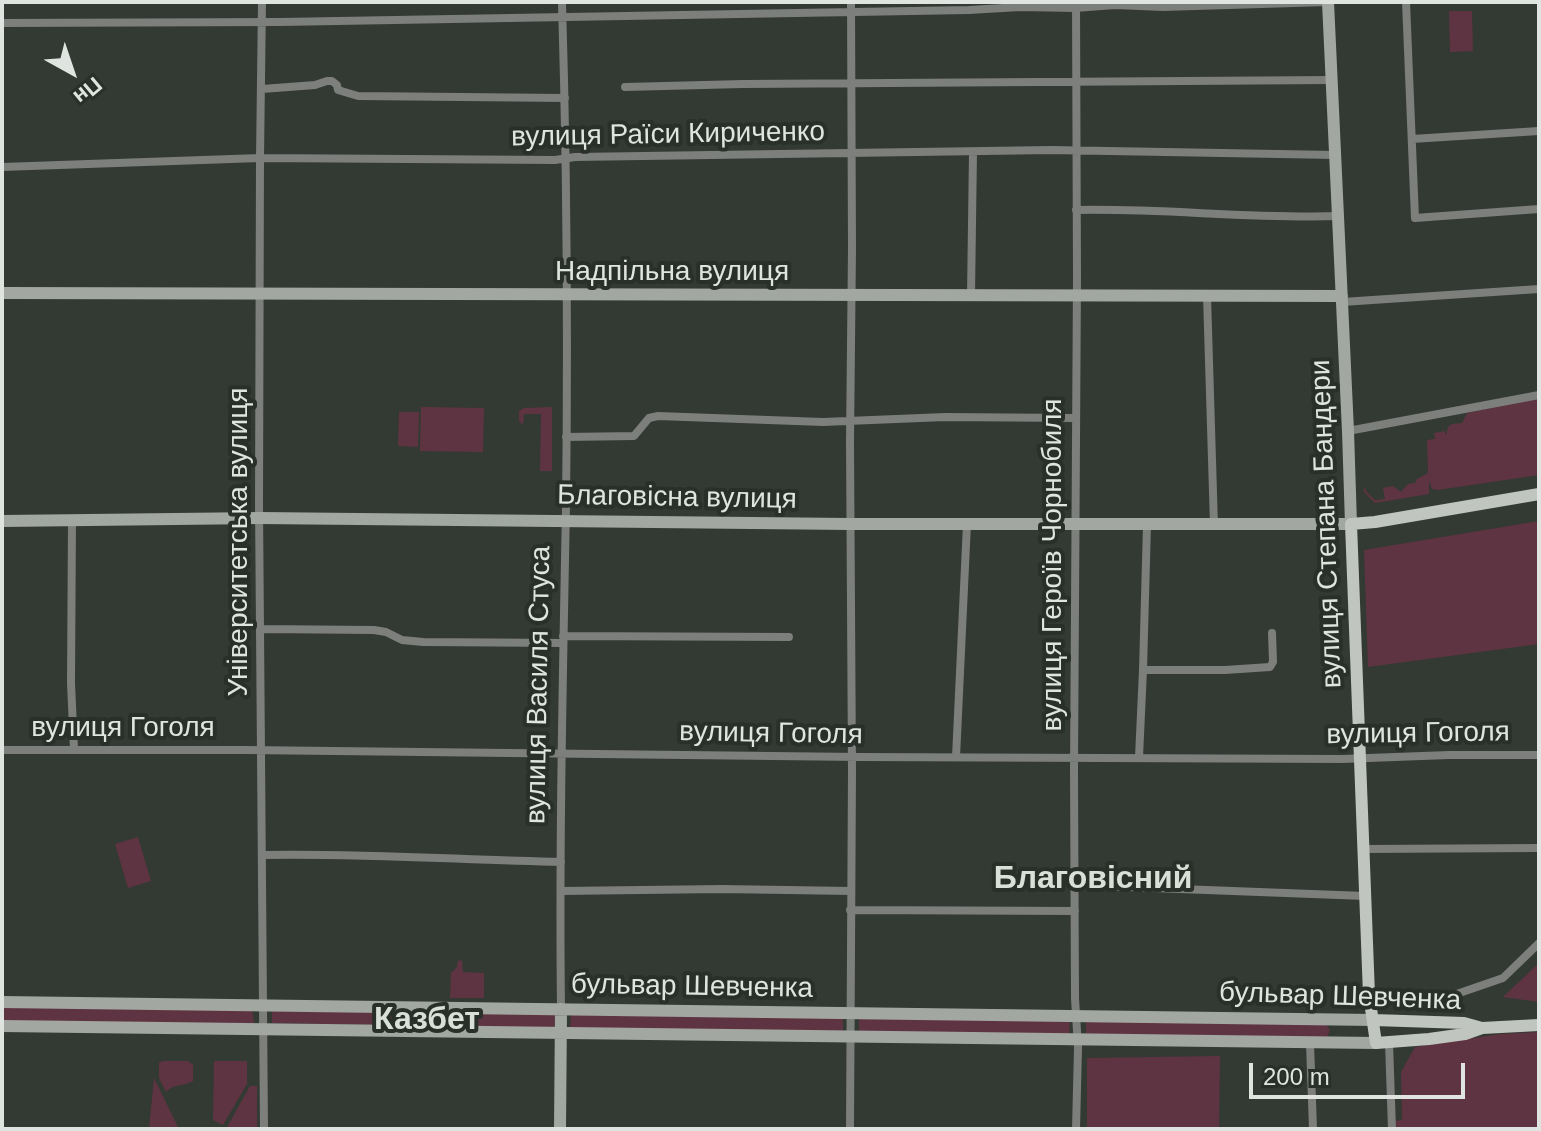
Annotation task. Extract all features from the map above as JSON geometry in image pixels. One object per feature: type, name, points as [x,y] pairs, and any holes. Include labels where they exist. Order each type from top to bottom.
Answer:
[{"type":"main road","name":"вулиця Степана Бандери","points":[[1328,2],[1369,995],[1374,1020],[1387,1043]]},
{"type":"main road","name":"Надпільна вулиця","points":[[2,293],[1076,295],[1342,299]]},
{"type":"main road","points":[[1351,524],[1539,494]]},
{"type":"main road","name":"Благовісна вулиця","points":[[2,521],[260,518],[850,524],[1351,524]]},
{"type":"main road","name":"бульвар Шевченка","points":[[2,1002],[1328,1019],[1464,1023],[1482,1028]]},
{"type":"main road","name":"вулиця Василя Стуса","points":[[560,1129],[561,1009]]},
{"type":"main road","points":[[1328,1019],[1333,1030],[1328,1044]]},
{"type":"main road","points":[[1387,1043],[1394,1021]]},
{"type":"main road","points":[[1482,1028],[1539,1025]]},
{"type":"main road","name":"бульвар Шевченка","points":[[2,1026],[1328,1044],[1387,1043],[1460,1035],[1482,1028]]},
{"type":"street","name":"Університетська вулиця","points":[[262,2],[260,518],[264,1129]]},
{"type":"street","name":"вулиця Василя Стуса","points":[[561,1009],[561,753],[566,520],[562,2]]},
{"type":"street","points":[[2,23],[562,18],[851,7],[969,10],[1075,5],[1163,7],[1328,2]]},
{"type":"street","points":[[1406,2],[1415,218],[1539,209]]},
{"type":"street","name":"вулиця Героїв Чорнобиля","points":[[1075,5],[1076,1129]]},
{"type":"street","points":[[850,1129],[851,7]]},
{"type":"street","points":[[625,87],[1331,80]]},
{"type":"street","points":[[262,89],[332,81],[338,90],[358,96],[565,98]]},
{"type":"street","points":[[1412,139],[1539,131]]},
{"type":"street","name":"вулиця Раїси Кириченко","points":[[2,167],[260,158],[525,160],[1076,151],[1335,155]]},
{"type":"street","points":[[971,295],[973,152]]},
{"type":"street","points":[[1076,210],[1338,216]]},
{"type":"street","name":"Надпільна вулиця","points":[[1342,299],[1539,289]]},
{"type":"street","points":[[1207,296],[1214,525]]},
{"type":"street","points":[[1348,431],[1539,395]]},
{"type":"street","points":[[566,437],[634,436],[653,416],[823,422],[945,417],[1075,418]]},
{"type":"street","points":[[72,520],[71,683],[74,750]]},
{"type":"street","points":[[956,757],[967,524]]},
{"type":"street","points":[[1139,757],[1147,525]]},
{"type":"street","points":[[261,629],[374,630],[402,640],[423,642],[789,637]]},
{"type":"street","points":[[1143,670],[1270,667],[1273,662],[1272,633]]},
{"type":"street","name":"вулиця Гоголя","points":[[2,750],[1360,759],[1539,755]]},
{"type":"street","points":[[1363,849],[1539,848]]},
{"type":"street","points":[[262,855],[561,862]]},
{"type":"street","points":[[1074,885],[1365,896]]},
{"type":"street","points":[[561,891],[851,891]]},
{"type":"street","points":[[850,910],[1075,911]]},
{"type":"street","points":[[1434,1007],[1445,998],[1506,976],[1539,943]]},
{"type":"street","points":[[1310,1043],[1313,1129]]},
{"type":"street","points":[[1387,1043],[1392,1129]]},
{"type":"shaded area","points":[[1449,11],[1472,11],[1473,51],[1450,52]]},
{"type":"shaded area","points":[[1539,397],[1539,475],[1438,490],[1432,489],[1429,481],[1429,494],[1375,503],[1364,492],[1365,488],[1375,500],[1385,499],[1383,488],[1393,486],[1401,492],[1408,484],[1415,483],[1428,473],[1427,440],[1435,439],[1434,433],[1445,431],[1446,436],[1448,427],[1462,423],[1467,413]]},
{"type":"shaded area","points":[[421,407],[484,408],[483,452],[420,451]]},
{"type":"shaded area","points":[[552,407],[552,471],[540,471],[541,414],[524,414],[523,425],[519,421],[519,411]]},
{"type":"shaded area","points":[[399,412],[419,412],[418,447],[398,446]]},
{"type":"shaded area","points":[[1539,521],[1539,644],[1368,667],[1364,550]]},
{"type":"shaded area","points":[[138,837],[151,881],[128,888],[115,844]]},
{"type":"shaded area","points":[[462,960],[463,972],[484,973],[484,998],[450,998],[451,973],[458,961]]},
{"type":"shaded area","points":[[1539,963],[1539,1002],[1503,997]]},
{"type":"shaded area","points":[[2,1005],[252,1009],[254,1022],[253,1025],[2,1022]]},
{"type":"shaded area","points":[[272,1011],[555,1015],[554,1028],[272,1023]]},
{"type":"shaded area","points":[[571,1014],[843,1018],[843,1031],[570,1029]]},
{"type":"shaded area","points":[[859,1019],[1070,1020],[1069,1035],[859,1031]]},
{"type":"shaded area","points":[[1086,1020],[1326,1024],[1330,1030],[1327,1037],[1086,1034]]},
{"type":"shaded area","points":[[1539,1032],[1539,1129],[1397,1129],[1395,1121],[1402,1120],[1401,1072],[1415,1047],[1500,1034]]},
{"type":"shaded area","points":[[1220,1056],[1219,1129],[1087,1129],[1087,1058]]},
{"type":"shaded area","points":[[188,1061],[193,1065],[193,1081],[166,1092],[159,1078],[159,1063]]},
{"type":"shaded area","points":[[214,1061],[247,1061],[247,1084],[223,1125],[213,1120]]},
{"type":"shaded area","points":[[154,1078],[179,1129],[149,1129]]},
{"type":"shaded area","points":[[250,1086],[257,1086],[257,1129],[226,1129]]},
{"type":"district","name":"Благовісний","points":[[1093,879]]},
{"type":"district","name":"Казбет","points":[[427,1020]]}]
